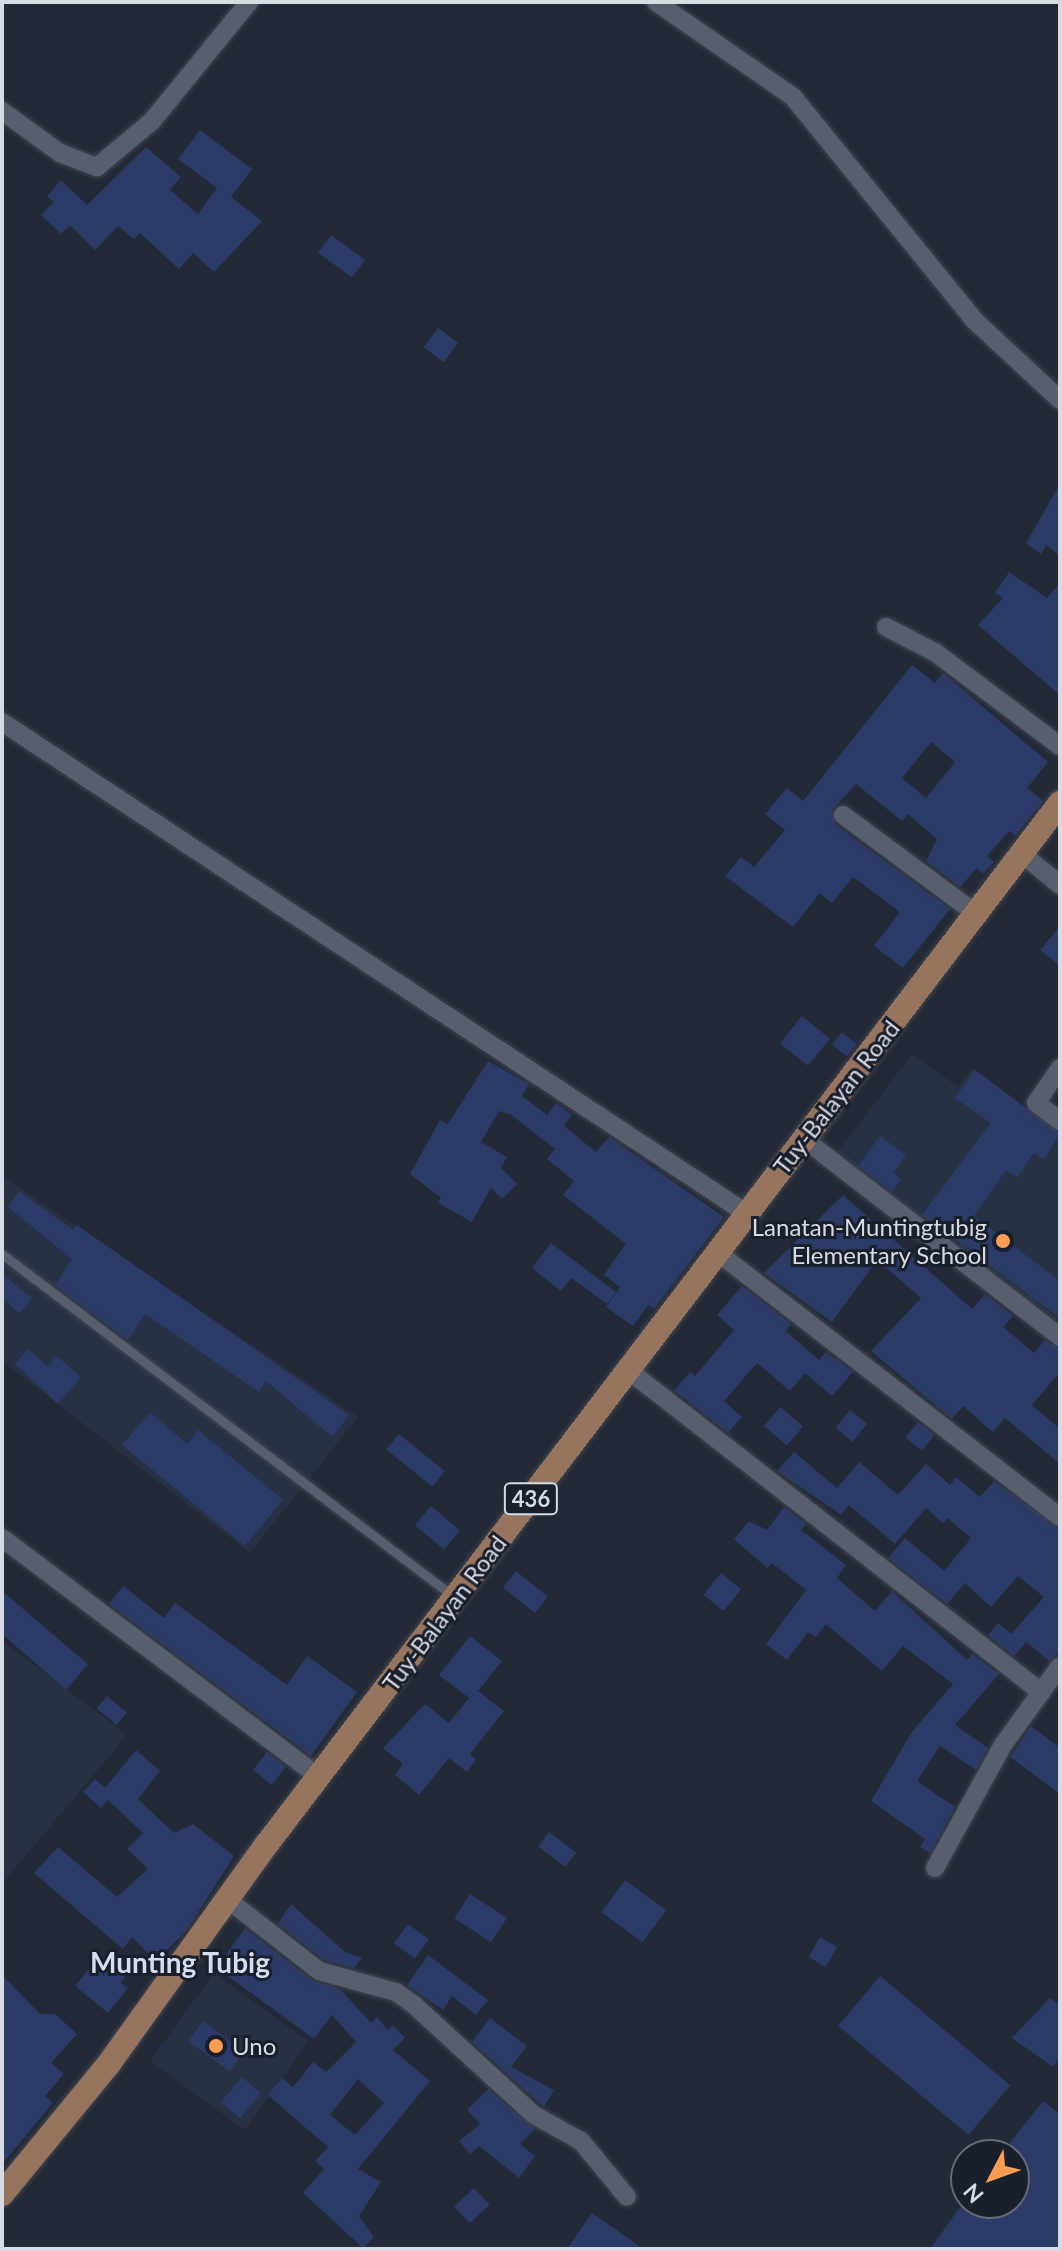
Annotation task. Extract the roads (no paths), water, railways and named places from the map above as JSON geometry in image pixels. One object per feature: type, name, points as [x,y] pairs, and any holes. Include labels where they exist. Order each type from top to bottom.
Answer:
[{"type":"main road","name":"Tuy-Balayan Road","points":[[2,2194],[108,2065],[227,1899],[1060,803]]},
{"type":"street","points":[[2,111],[60,153],[97,167],[152,121],[249,2]]},
{"type":"street","points":[[656,2],[793,97],[974,320],[1060,400]]},
{"type":"street","points":[[886,627],[936,653],[1060,746]]},
{"type":"street","points":[[2,722],[746,1213]]},
{"type":"street","points":[[843,815],[975,913]]},
{"type":"street","points":[[1021,853],[1060,885]]},
{"type":"street","points":[[1060,1068],[1036,1103],[1060,1121]]},
{"type":"street","points":[[804,1139],[1060,1337]]},
{"type":"street","points":[[717,1252],[1060,1517]]},
{"type":"street","points":[[628,1370],[1041,1692]]},
{"type":"street","points":[[2,1538],[321,1778]]},
{"type":"street","points":[[935,1868],[1003,1745],[1060,1666]]},
{"type":"street","points":[[227,1899],[319,1971],[396,1992],[413,2004],[534,2115],[581,2141],[627,2197]]},
{"type":"lane","points":[[2,1254],[456,1598]]},
{"type":"place","name":"Lanatan-Muntingtubig Elementary School","points":[[1003,1241]]},
{"type":"place","name":"Uno","points":[[216,2046]]},
{"type":"district","name":"Munting Tubig","points":[[180,1962]]}]
